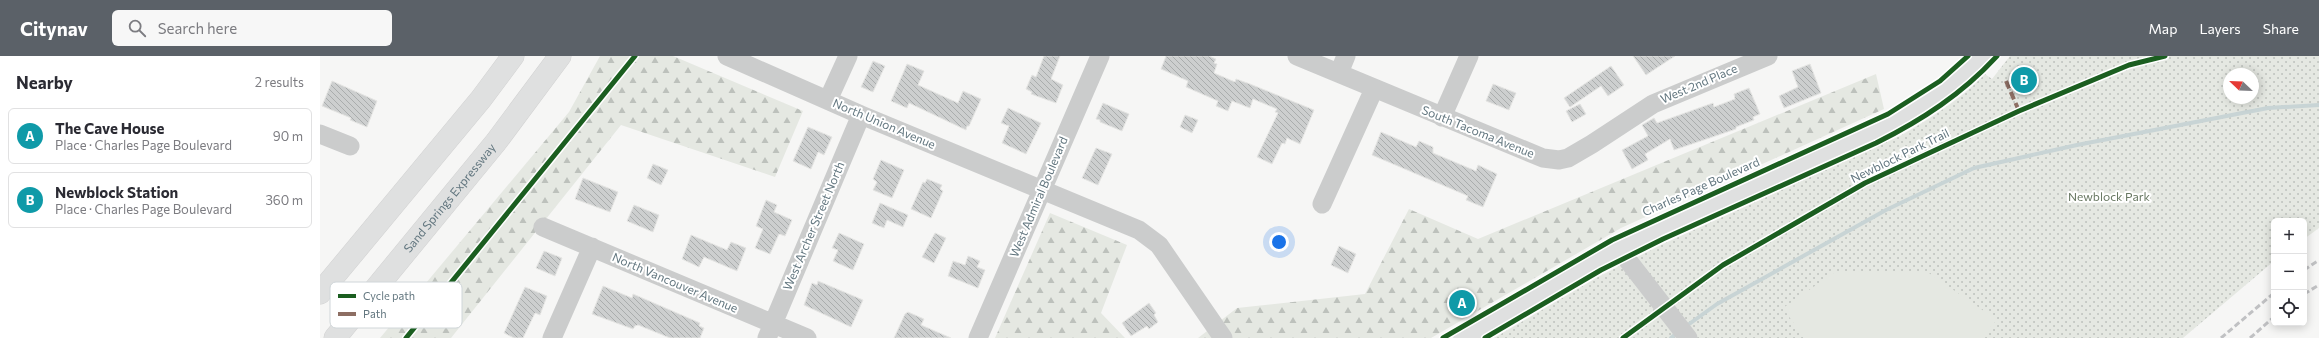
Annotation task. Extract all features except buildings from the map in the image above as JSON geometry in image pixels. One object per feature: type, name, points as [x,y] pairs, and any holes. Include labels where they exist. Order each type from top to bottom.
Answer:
[{"type":"main road","points":[[320,293],[481,99],[513,56]]},
{"type":"main road","name":"Sand Springs Expressway","points":[[381,282],[496,142],[560,56]]},
{"type":"main road","name":"Charles Page Boulevard","points":[[1465,338],[1618,249],[1902,120],[1959,80],[1983,56]]},
{"type":"main road","name":"Sand Springs Expressway","points":[[335,338],[343,328]]},
{"type":"street","name":"North Union Avenue","points":[[727,56],[862,115],[1145,233],[1159,245],[1223,338]]},
{"type":"street","points":[[828,100],[848,56]]},
{"type":"street","name":"West Admiral Boulevard","points":[[978,338],[1100,56]]},
{"type":"street","name":"South Tacoma Avenue","points":[[1297,56],[1543,158],[1559,160],[1578,153],[1653,104]]},
{"type":"street","points":[[1338,73],[1346,56]]},
{"type":"street","points":[[1442,117],[1469,56]]},
{"type":"street","name":"West 2nd Place","points":[[1653,104],[1768,56]]},
{"type":"street","points":[[1322,204],[1374,89]]},
{"type":"street","name":"West Archer Street North","points":[[770,331],[862,115]]},
{"type":"street","points":[[320,134],[350,146]]},
{"type":"street","name":"North Vancouver Avenue","points":[[543,227],[592,247],[770,331],[807,338]]},
{"type":"street","points":[[552,338],[592,247]]},
{"type":"street","points":[[1618,249],[1688,338]]},
{"type":"green space","points":[[600,56],[673,56],[803,111],[775,177],[621,125],[462,324],[462,282],[427,282],[569,112]]},
{"type":"green space","name":"Newblock Park","points":[[2010,56],[2319,56],[2319,228],[2307,237],[2307,218],[2271,218],[2271,264],[2183,338],[1494,338],[1598,277],[1663,244],[1900,136],[1945,108],[1966,92],[1985,74],[1992,79]]},
{"type":"green space","points":[[1876,74],[1884,109],[1621,228],[1431,338],[1198,338],[1237,308],[1365,294],[1409,209],[1478,239]]},
{"type":"green space","points":[[1050,213],[1127,245],[1101,313],[1125,338],[995,338]]},
{"type":"green space","points":[[1926,271],[1997,320],[1981,338],[1804,338],[1783,308],[1835,272]]},
{"type":"green space","points":[[388,328],[459,328],[451,338],[380,338]]},
{"type":"waterway","points":[[1685,327],[1717,304],[1886,210],[1974,168],[2077,145],[2268,108],[2319,105]]},
{"type":"waterway","points":[[1671,338],[1678,332]]},
{"type":"railway","points":[[2307,268],[2319,260]]},
{"type":"railway","points":[[2307,292],[2319,285]]},
{"type":"railway","points":[[2221,338],[2271,296]]},
{"type":"railway","points":[[2250,338],[2271,320]]},
{"type":"marked path","points":[[2006,81],[2019,111]]},
{"type":"cycle path","points":[[451,282],[635,56]]},
{"type":"cycle path","points":[[1443,338],[1612,240],[1888,114],[1940,81],[1968,56]]},
{"type":"cycle path","points":[[1485,338],[1601,270],[1663,239],[1893,134],[1941,105],[1984,70],[1997,56]]},
{"type":"cycle path","name":"Newblock Park Trail","points":[[1623,338],[1723,265],[1865,183],[2019,111],[2129,65],[2165,56]]},
{"type":"cycle path","points":[[406,338],[414,328]]},
{"type":"place","name":"Newblock Station","points":[[2024,80]]},
{"type":"place","name":"The Cave House","points":[[1462,303]]}]
